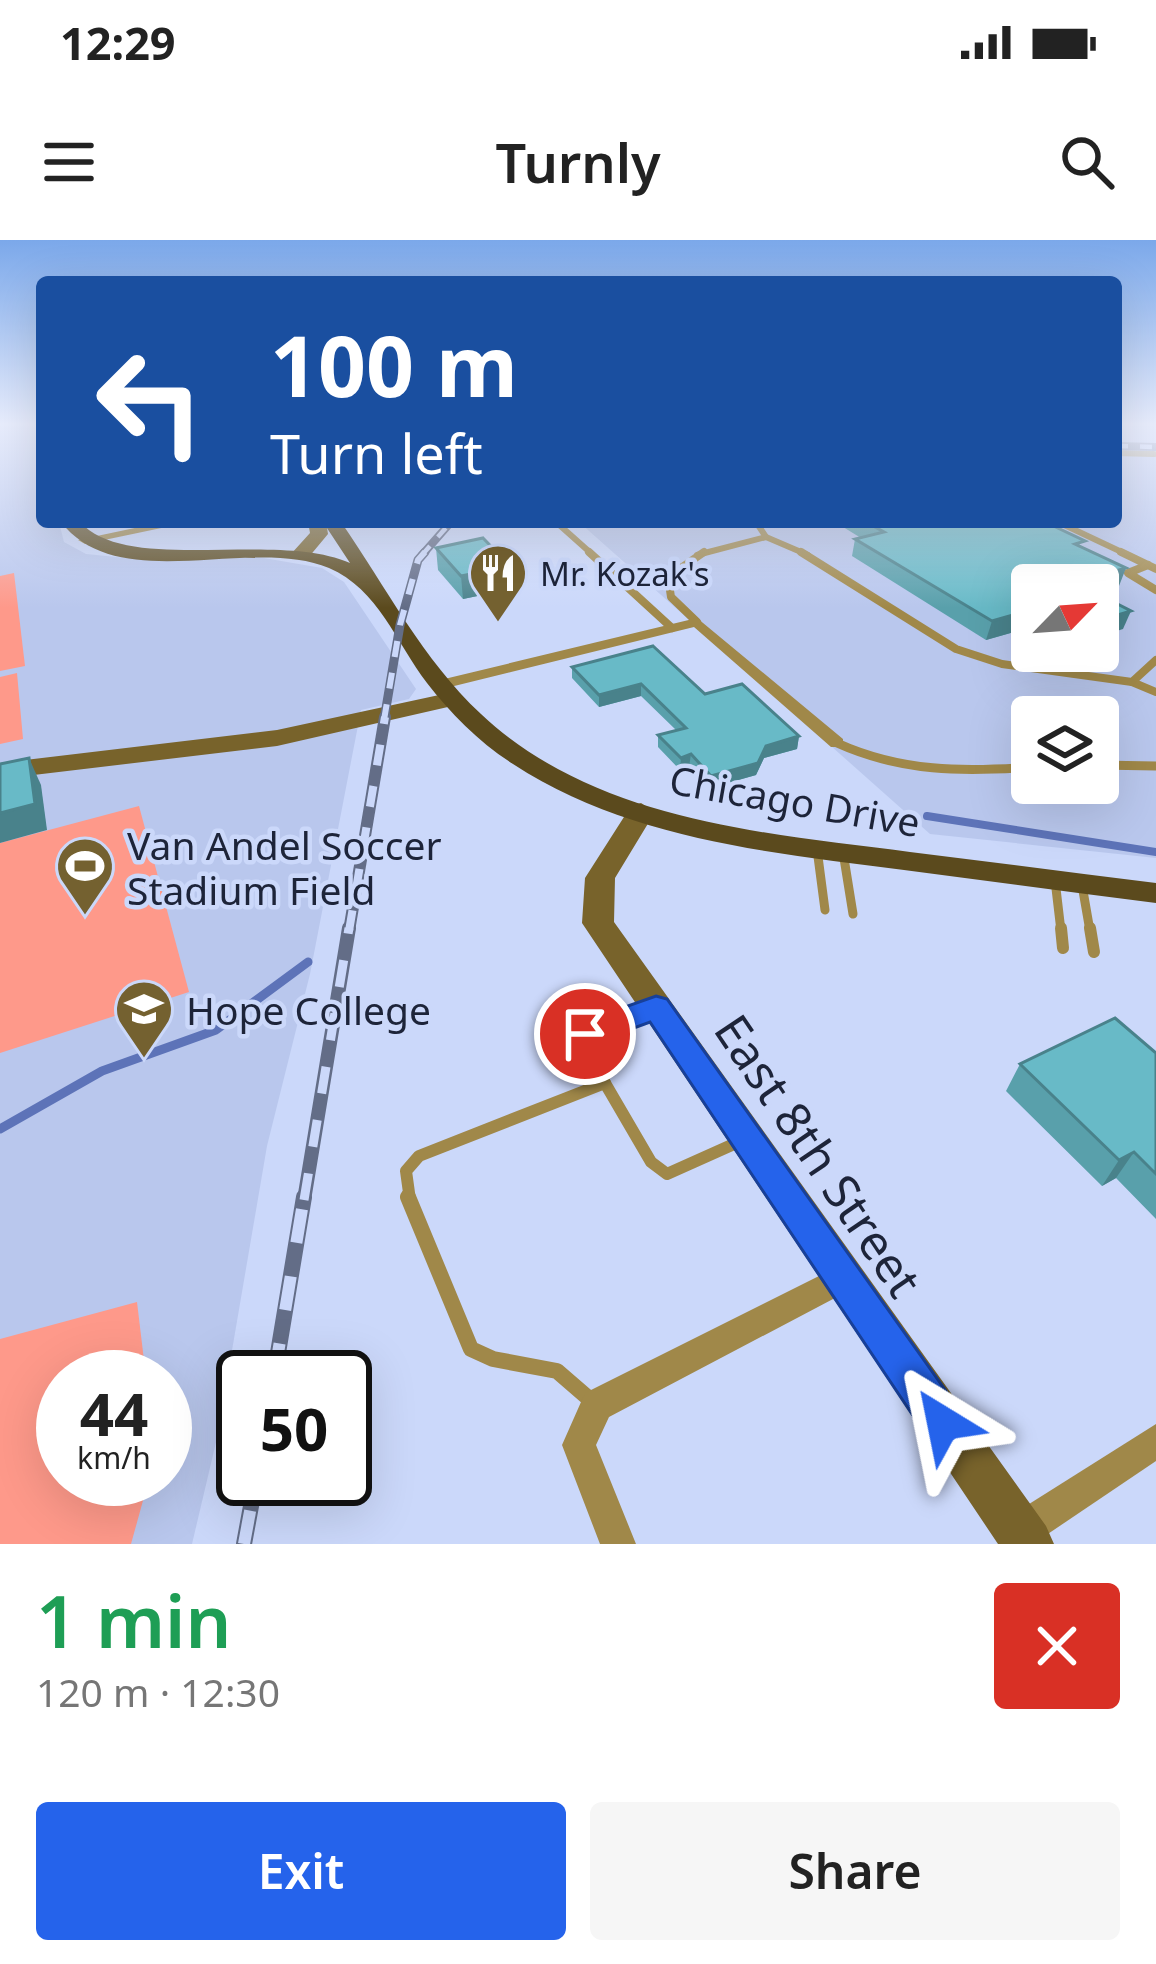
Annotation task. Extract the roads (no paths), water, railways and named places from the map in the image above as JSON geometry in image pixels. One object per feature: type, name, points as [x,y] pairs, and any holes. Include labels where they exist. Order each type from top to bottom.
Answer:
[{"type":"main road","points":[[75,528],[85,540],[135,553],[301,554],[333,563],[372,584]]},
{"type":"main road","points":[[301,554],[319,534],[318,528]]},
{"type":"main road","points":[[0,771],[235,745],[447,691],[336,528]]},
{"type":"main road","name":"Chicago Drive","points":[[447,691],[520,757],[580,789],[641,812],[746,839],[1156,893]]},
{"type":"main road","name":"East 8th Street","points":[[641,812],[609,859],[596,900],[598,923],[1024,1538]]},
{"type":"street","points":[[85,540],[151,528]]},
{"type":"street","points":[[447,691],[697,622],[837,742]]},
{"type":"street","points":[[618,1544],[579,1444],[597,1405],[842,1279]]},
{"type":"street","points":[[1024,1538],[1156,1441]]},
{"type":"lane","points":[[563,528],[672,628]]},
{"type":"lane","points":[[760,528],[766,537],[807,555],[956,649],[1002,664],[1132,682],[1156,692]]},
{"type":"lane","points":[[1070,528],[1153,564]]},
{"type":"lane","points":[[697,622],[670,596],[668,577],[676,566],[704,552],[766,537]]},
{"type":"lane","points":[[1153,564],[1128,574],[1156,590]]},
{"type":"lane","points":[[1132,682],[1156,660]]},
{"type":"lane","points":[[837,742],[865,758],[928,772],[1011,767]]},
{"type":"lane","points":[[1119,765],[1156,766]]},
{"type":"lane","points":[[825,910],[830,850]]},
{"type":"lane","points":[[830,850],[853,914]]},
{"type":"lane","points":[[1063,948],[1068,882]]},
{"type":"lane","points":[[1068,882],[1094,952]]},
{"type":"lane","points":[[656,1007],[585,1034],[581,1042],[651,1162],[667,1174],[746,1139]]},
{"type":"lane","points":[[597,1405],[557,1371],[493,1359],[471,1348],[405,1189],[406,1171],[419,1156],[605,1083]]},
{"type":"waterway","points":[[927,816],[1156,852]]},
{"type":"waterway","points":[[0,1129],[102,1071],[216,1030],[308,962]]},
{"type":"railway","points":[[422,555],[446,528]]},
{"type":"railway","points":[[384,720],[400,625],[418,560],[425,552]]},
{"type":"railway","points":[[349,931],[385,717]]},
{"type":"railway","points":[[304,1200],[349,928]]},
{"type":"railway","points":[[278,1350],[304,1197]]},
{"type":"railway","points":[[244,1544],[251,1506]]},
{"type":"place","name":"Mr. Kozak's","points":[[498,624]]},
{"type":"place","name":"Van Andel Soccer Stadium Field","points":[[85,917]]},
{"type":"place","name":"Hope College","points":[[144,1060]]}]
